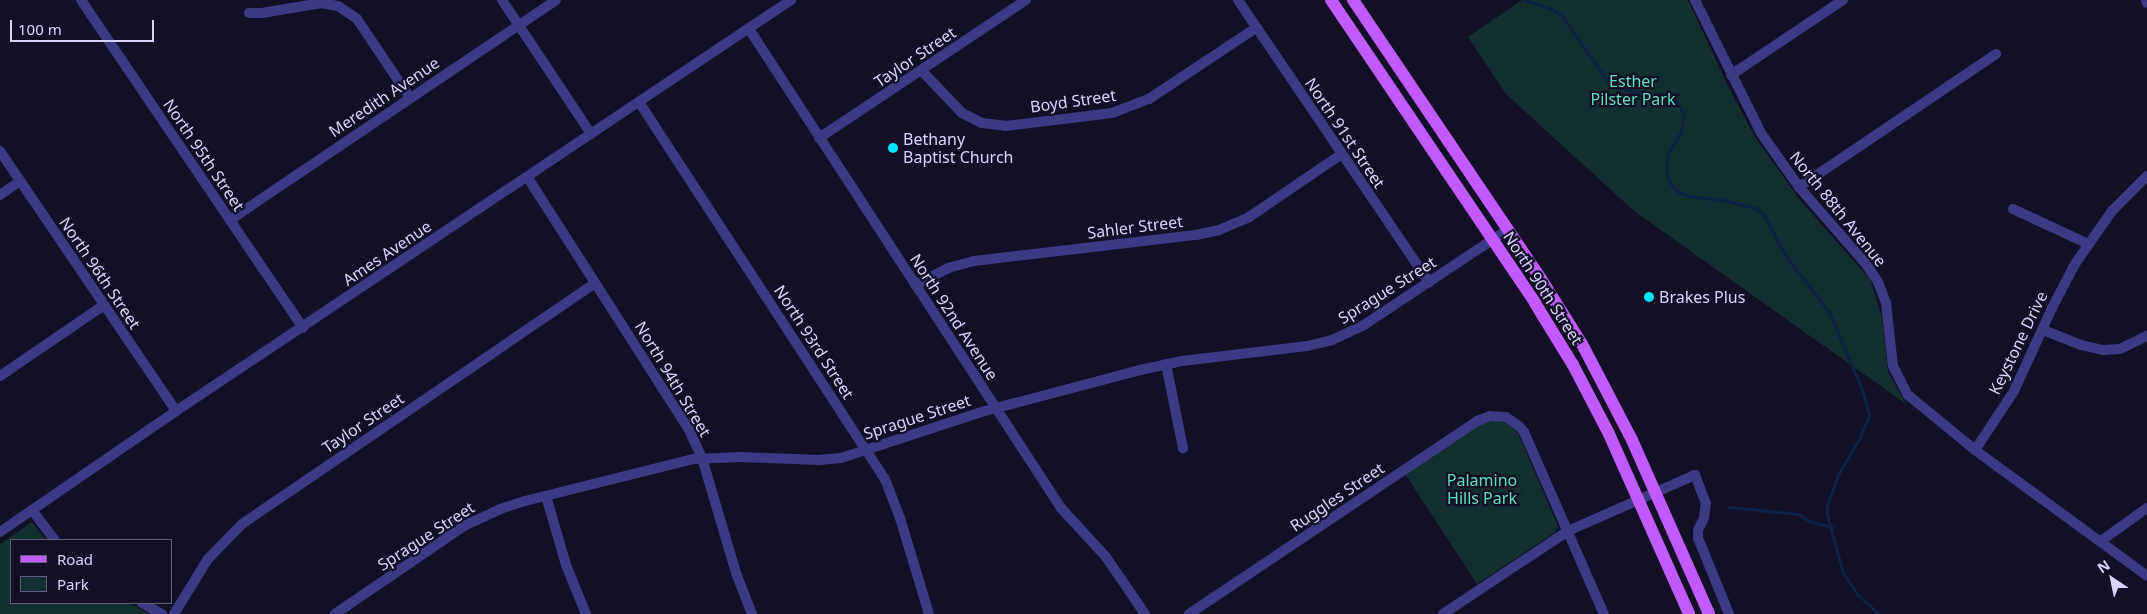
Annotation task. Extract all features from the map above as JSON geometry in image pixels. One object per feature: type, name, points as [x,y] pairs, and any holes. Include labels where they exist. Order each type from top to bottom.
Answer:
[{"type":"main road","name":"North 90th Street","points":[[1331,0],[1492,239],[1573,364],[1609,434],[1690,614]]},
{"type":"main road","name":"North 90th Street","points":[[1353,0],[1565,317],[1591,361],[1628,433],[1709,614]]},
{"type":"street","name":"North 95th Street","points":[[81,0],[303,328]]},
{"type":"street","points":[[502,0],[591,134]]},
{"type":"street","name":"Meredith Avenue","points":[[230,220],[556,0]]},
{"type":"street","name":"Ames Avenue","points":[[0,532],[176,411],[528,178],[791,0]]},
{"type":"street","name":"Taylor Street","points":[[819,138],[1026,0]]},
{"type":"street","name":"North 91st Street","points":[[1238,0],[1429,282]]},
{"type":"street","name":"North 88th Avenue","points":[[1695,0],[1761,133],[1799,187],[1866,264],[1878,282],[1886,303],[1893,366],[1908,395],[1974,450]]},
{"type":"street","points":[[1731,75],[1843,0]]},
{"type":"street","points":[[249,13],[262,14],[321,3],[338,6],[357,20],[410,98]]},
{"type":"street","name":"Boyd Street","points":[[922,70],[962,113],[982,124],[1005,126],[1112,113],[1139,104],[1159,93],[1256,28]]},
{"type":"street","name":"North 92nd Avenue","points":[[749,29],[1061,508],[1106,557],[1145,614]]},
{"type":"street","points":[[1799,187],[1996,54]]},
{"type":"street","name":"North 93rd Street","points":[[639,102],[884,479],[895,502],[929,614]]},
{"type":"street","name":"North 96th Street","points":[[0,151],[176,411]]},
{"type":"street","name":"Sahler Street","points":[[915,285],[948,268],[974,261],[1196,235],[1219,230],[1249,217],[1342,154]]},
{"type":"street","name":"Keystone Drive","points":[[1974,450],[2014,391],[2064,282],[2088,244],[2122,200],[2147,176]]},
{"type":"street","name":"North 94th Street","points":[[528,178],[668,395],[702,458],[736,573],[752,614]]},
{"type":"street","points":[[0,195],[20,181]]},
{"type":"street","points":[[2013,209],[2088,244]]},
{"type":"street","name":"Sprague Street","points":[[335,614],[464,526],[500,509],[546,496],[702,458],[741,457],[818,460],[841,458],[996,409],[1166,364],[1307,346],[1332,340],[1364,325],[1507,230]]},
{"type":"street","name":"Taylor Street","points":[[174,614],[208,558],[242,524],[594,283]]},
{"type":"street","points":[[0,376],[104,305]]},
{"type":"street","points":[[2043,330],[2081,345],[2103,350],[2120,349],[2147,336]]},
{"type":"street","points":[[1166,364],[1183,448]]},
{"type":"street","name":"Ruggles Street","points":[[1189,614],[1476,421],[1490,416],[1506,417],[1524,432],[1568,532]]},
{"type":"street","points":[[1974,450],[2147,576]]},
{"type":"street","points":[[1443,614],[1568,532],[1695,475],[1706,503],[1704,518],[1698,530],[1698,538],[1729,614]]},
{"type":"street","points":[[546,496],[566,565],[586,614]]},
{"type":"street","points":[[2101,541],[2147,508]]},
{"type":"street","points":[[32,510],[54,539]]},
{"type":"street","points":[[1568,532],[1604,614]]},
{"type":"street","points":[[144,604],[162,614]]},
{"type":"green space","name":"Esther Pilster Park","points":[[1522,0],[1688,0],[1728,86],[1755,137],[1800,200],[1870,279],[1882,317],[1888,372],[1906,404],[1634,211],[1506,94],[1468,37]]},
{"type":"green space","name":"Palamino Hills Park","points":[[1493,420],[1507,423],[1518,433],[1558,526],[1554,533],[1477,584],[1405,474],[1485,421]]},
{"type":"green space","points":[[32,522],[45,539],[10,539],[10,604],[131,604],[150,614],[0,614],[0,544]]},
{"type":"waterway","points":[[1525,0],[1552,9],[1562,16],[1608,82],[1633,92],[1666,94],[1676,100],[1684,115],[1681,132],[1668,154],[1667,176],[1672,185],[1679,192],[1689,196],[1723,200],[1756,208],[1764,215],[1785,255],[1829,312],[1863,392],[1869,415],[1860,437],[1838,475],[1827,506],[1827,515],[1843,573],[1858,595],[1879,614]]},
{"type":"waterway","points":[[1729,507],[1798,514],[1809,521],[1832,527]]},
{"type":"place","name":"Bethany Baptist Church","points":[[893,148]]},
{"type":"place","name":"Brakes Plus","points":[[1649,297]]}]
